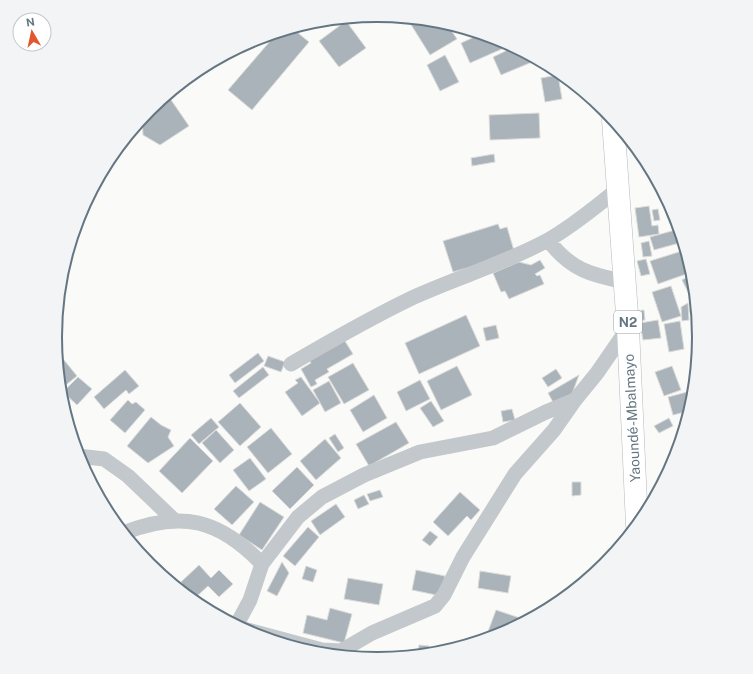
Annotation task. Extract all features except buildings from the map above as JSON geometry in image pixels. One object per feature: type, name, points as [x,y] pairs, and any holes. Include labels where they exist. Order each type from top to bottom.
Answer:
[{"type":"highway","name":"Yaoundé-Mbalmayo","points":[[614,130],[628,328],[637,514]]},
{"type":"street","points":[[291,364],[351,329],[414,297],[548,240],[572,225],[617,190]]},
{"type":"street","points":[[548,240],[577,268],[594,275],[624,282]]},
{"type":"street","points":[[343,650],[372,633],[435,606],[444,595],[463,557],[515,474],[554,430],[575,400],[597,373],[628,328]]},
{"type":"street","points":[[239,621],[250,600],[262,564],[298,517],[322,497],[364,476],[420,452],[493,438],[546,412],[575,400]]},
{"type":"street","points":[[85,457],[104,459],[128,476],[174,520]]},
{"type":"street","points":[[128,531],[134,528],[174,520],[198,522],[222,531],[245,546],[262,564]]}]
